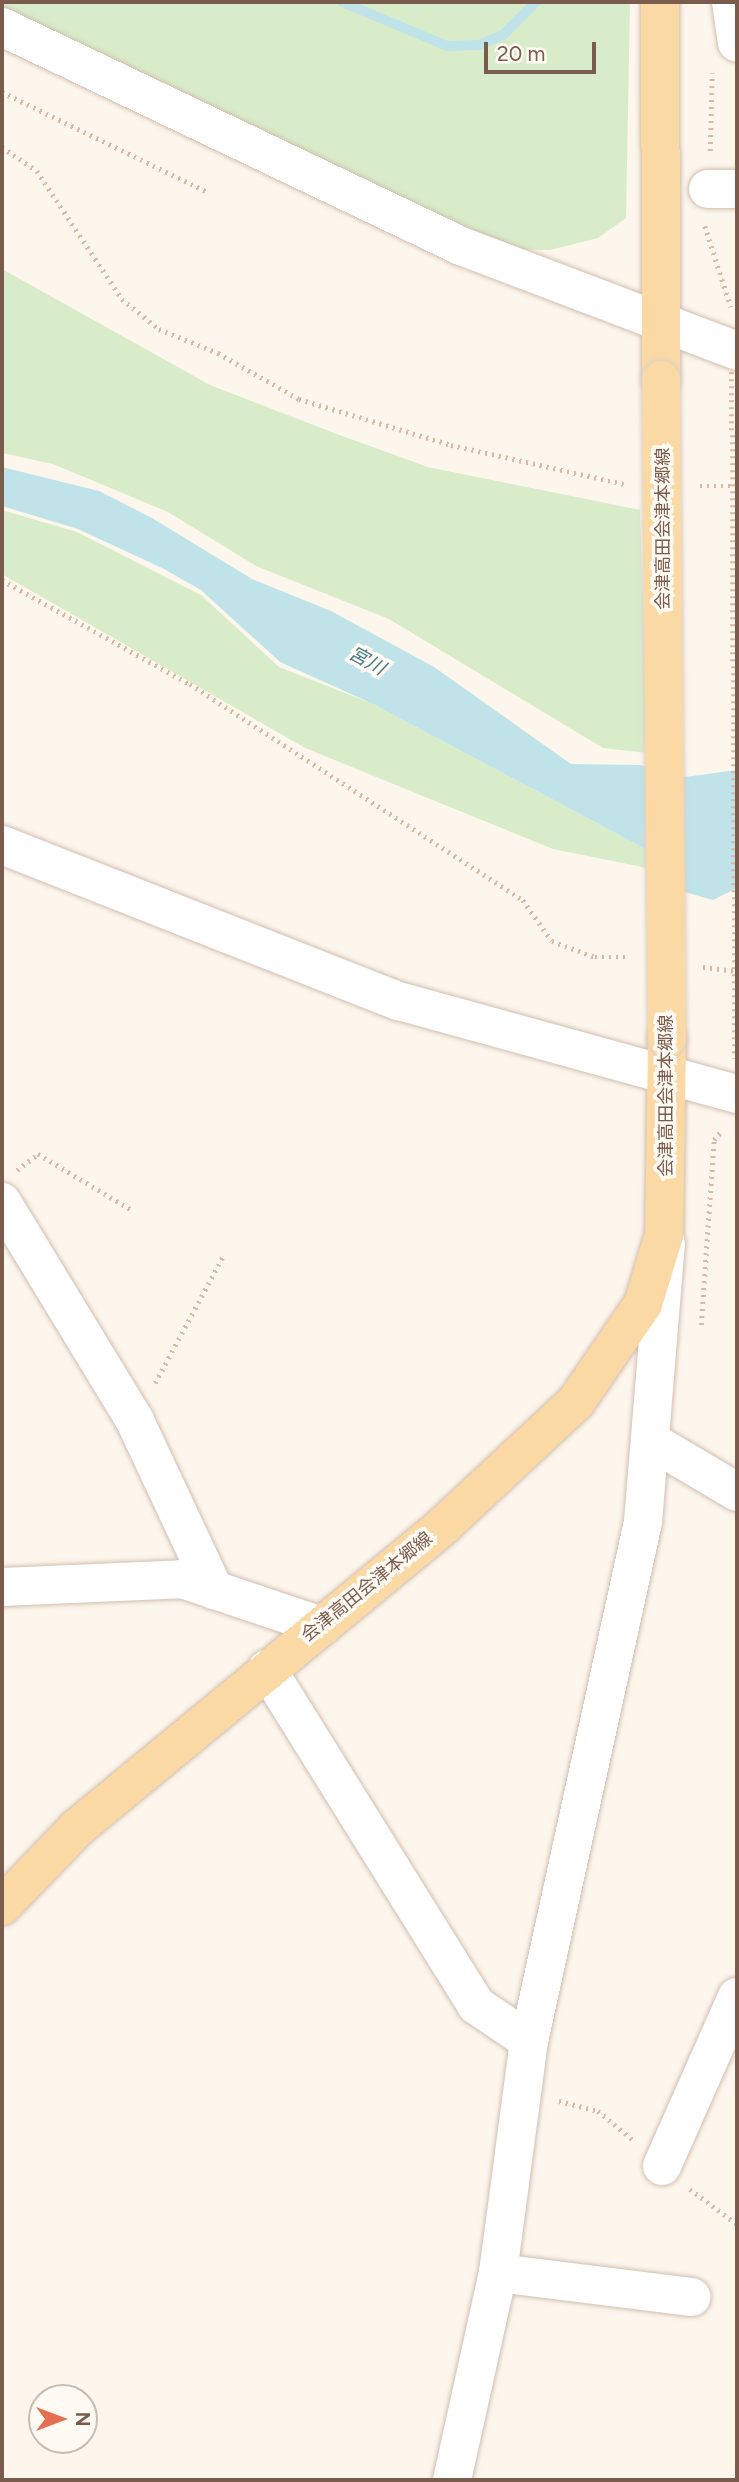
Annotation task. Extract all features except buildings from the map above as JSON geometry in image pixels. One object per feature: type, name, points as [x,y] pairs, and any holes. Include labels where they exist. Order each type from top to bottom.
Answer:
[{"type":"main road","name":"会津高田会津本郷線","points":[[2,1906],[77,1828],[322,1626],[565,1412],[611,1355],[643,1304],[664,1235],[668,1056],[660,2]]},
{"type":"street","points":[[732,2],[737,43]]},
{"type":"street","points":[[2,27],[461,246],[664,321],[735,362]]},
{"type":"street","points":[[2,845],[398,1001],[668,1056],[736,1082]]},
{"type":"street","points":[[452,2480],[498,2273],[529,2041],[643,1522],[666,1295],[667,1132]]},
{"type":"street","points":[[6,1188],[135,1421],[214,1590]]},
{"type":"street","points":[[652,1441],[737,1492]]},
{"type":"street","points":[[2,1587],[182,1580],[322,1626]]},
{"type":"street","points":[[267,1669],[476,2005],[529,2041]]},
{"type":"street","points":[[662,2166],[737,1997]]},
{"type":"street","points":[[498,2273],[692,2297]]},
{"type":"path","points":[[2,92],[206,191]]},
{"type":"path","points":[[2,147],[37,171],[122,299],[159,329],[218,353],[299,399],[451,445],[632,485]]},
{"type":"path","points":[[699,1335],[714,1140],[731,1116],[736,1082],[735,362]]},
{"type":"path","points":[[684,486],[737,486]]},
{"type":"path","points":[[2,580],[190,684],[523,900],[552,941],[595,957],[644,959]]},
{"type":"path","points":[[697,966],[737,971]]},
{"type":"path","points":[[6,1188],[38,1154],[132,1210]]},
{"type":"path","points":[[135,1421],[223,1256]]},
{"type":"green space","points":[[2,2],[630,2],[626,218],[598,238],[550,250],[503,249],[2,13]]},
{"type":"green space","points":[[2,269],[210,385],[334,433],[428,467],[640,510],[648,753],[603,748],[389,619],[256,566],[168,512],[53,464],[2,453]]},
{"type":"green space","points":[[2,510],[77,532],[201,595],[279,667],[373,704],[653,853],[652,869],[553,849],[305,748],[2,574]]},
{"type":"water","name":"宮川","points":[[2,467],[99,491],[152,518],[252,579],[331,611],[434,667],[571,764],[640,765],[685,777],[737,770],[737,888],[713,900],[685,892],[653,853],[373,704],[280,662],[201,590],[162,568],[78,529],[2,506]]},
{"type":"waterway","points":[[342,2],[447,46],[479,45],[503,35],[536,2]]}]
